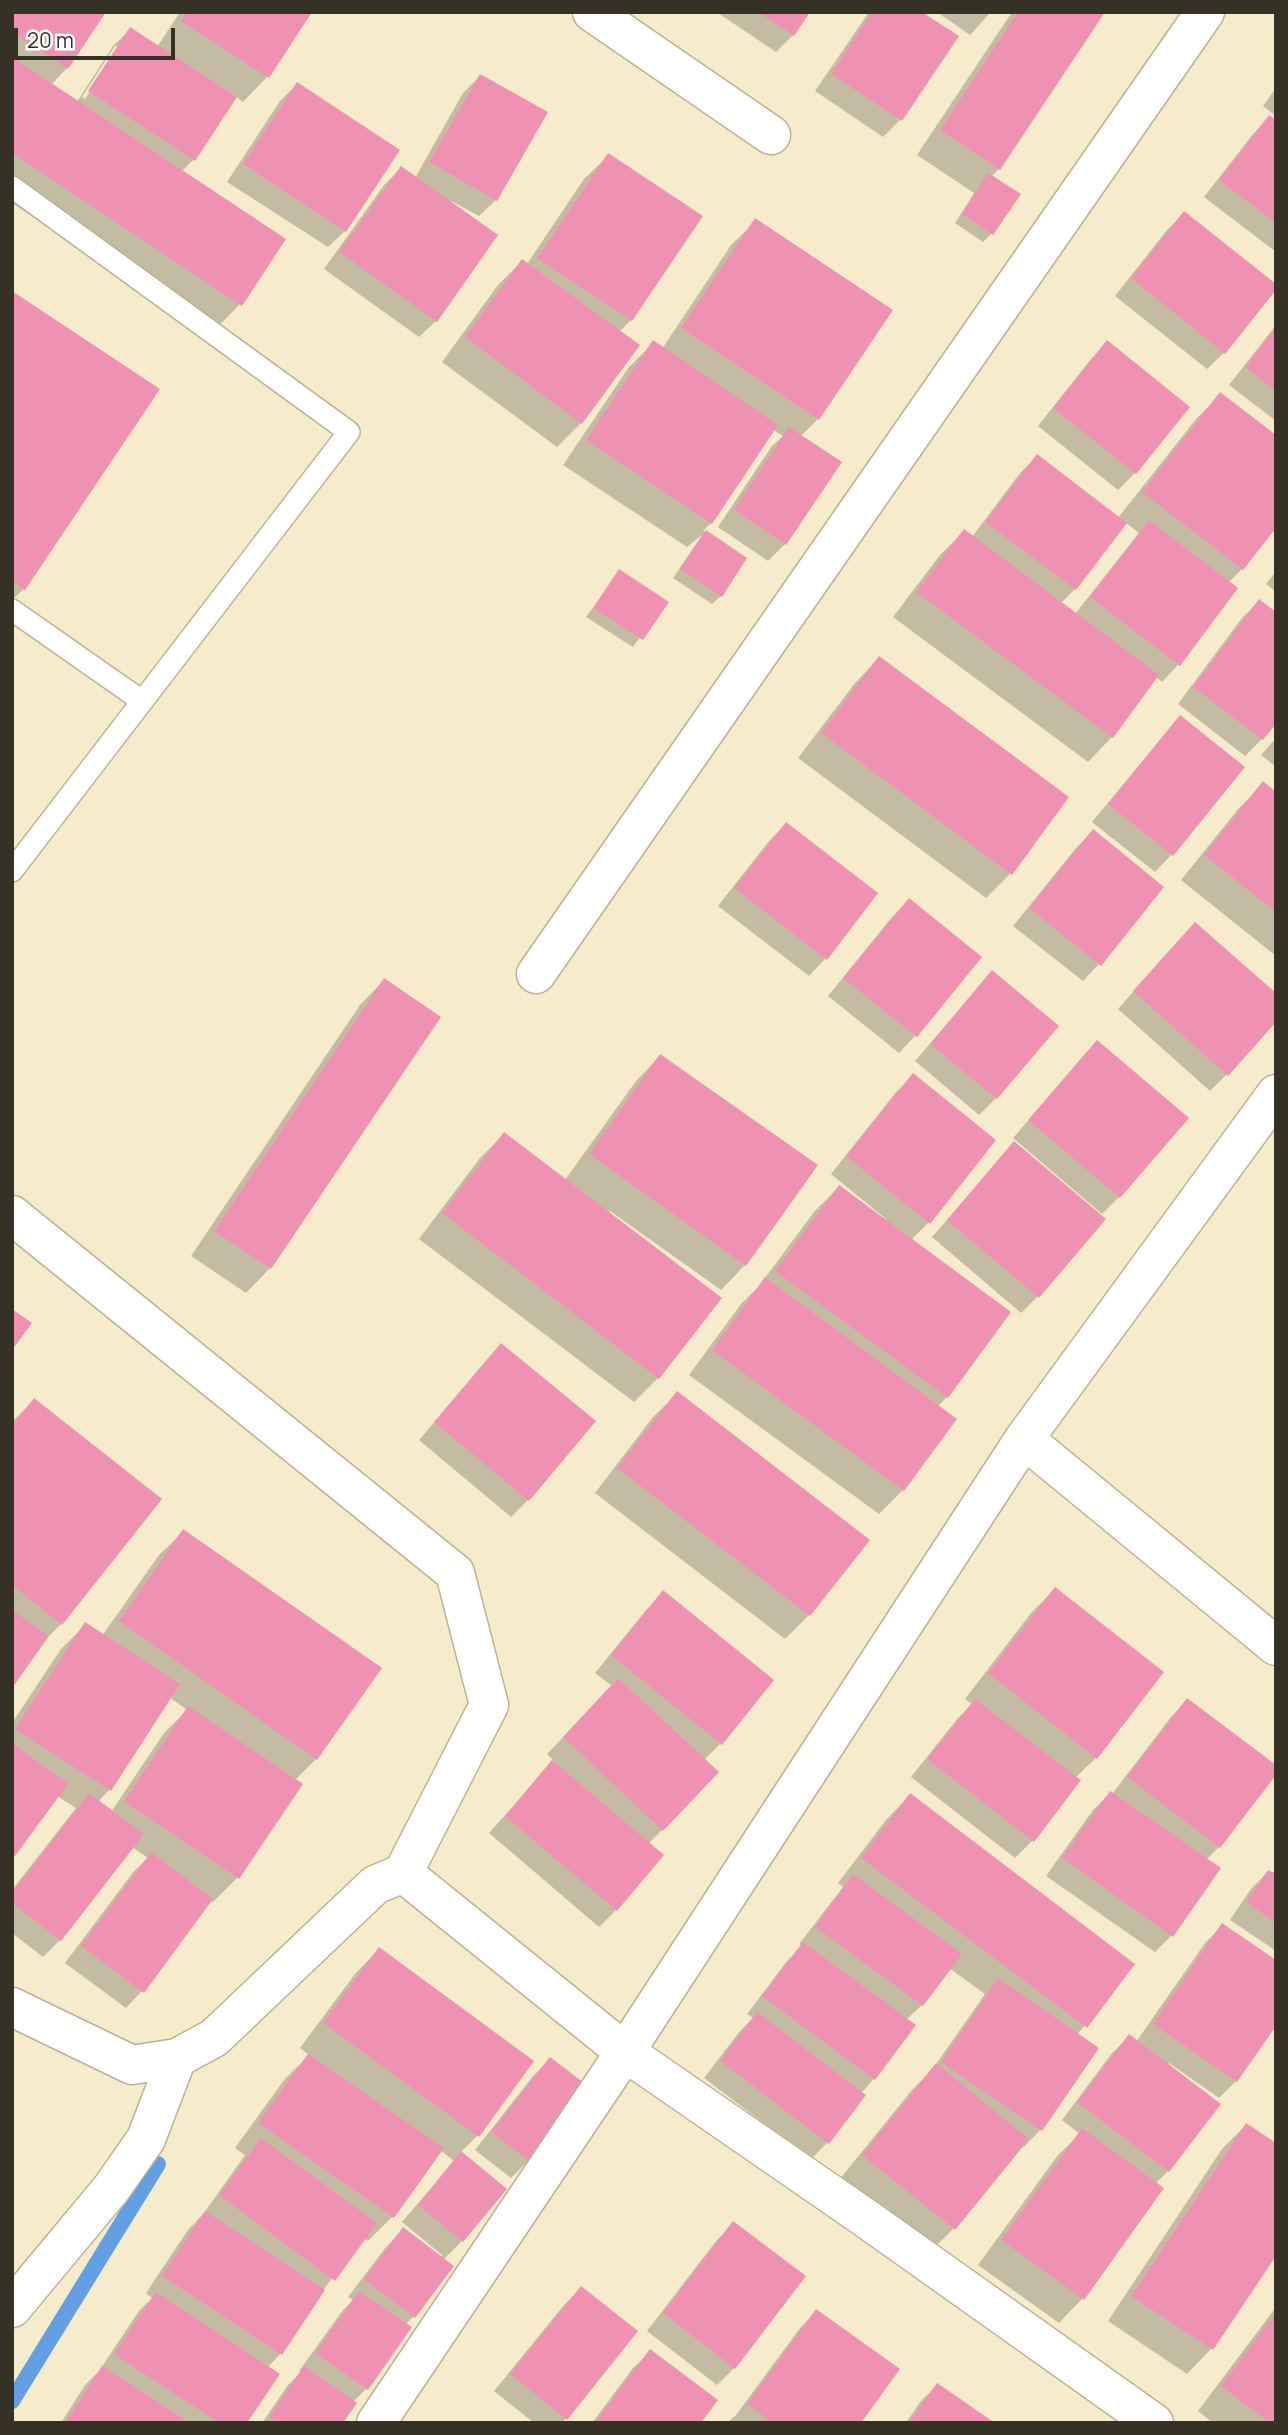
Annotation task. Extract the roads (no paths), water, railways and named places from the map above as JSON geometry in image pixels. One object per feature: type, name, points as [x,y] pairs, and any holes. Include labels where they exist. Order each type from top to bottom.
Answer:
[{"type":"street","points":[[592,12],[771,135]]},
{"type":"street","points":[[536,974],[1205,12]]},
{"type":"street","points":[[376,2423],[625,2052],[1024,1439],[1276,1094]]},
{"type":"street","points":[[12,1215],[455,1573],[489,1705],[403,1873],[374,1885],[214,2038],[177,2058],[132,2065],[12,2007]]},
{"type":"street","points":[[1024,1439],[1276,1646]]},
{"type":"street","points":[[403,1873],[625,2052],[864,2217],[1154,2423]]},
{"type":"street","points":[[12,2308],[111,2189],[146,2139],[177,2058]]},
{"type":"lane","points":[[12,187],[349,432],[12,871]]},
{"type":"lane","points":[[12,610],[142,701]]},
{"type":"waterway","points":[[12,2401],[158,2164]]}]
